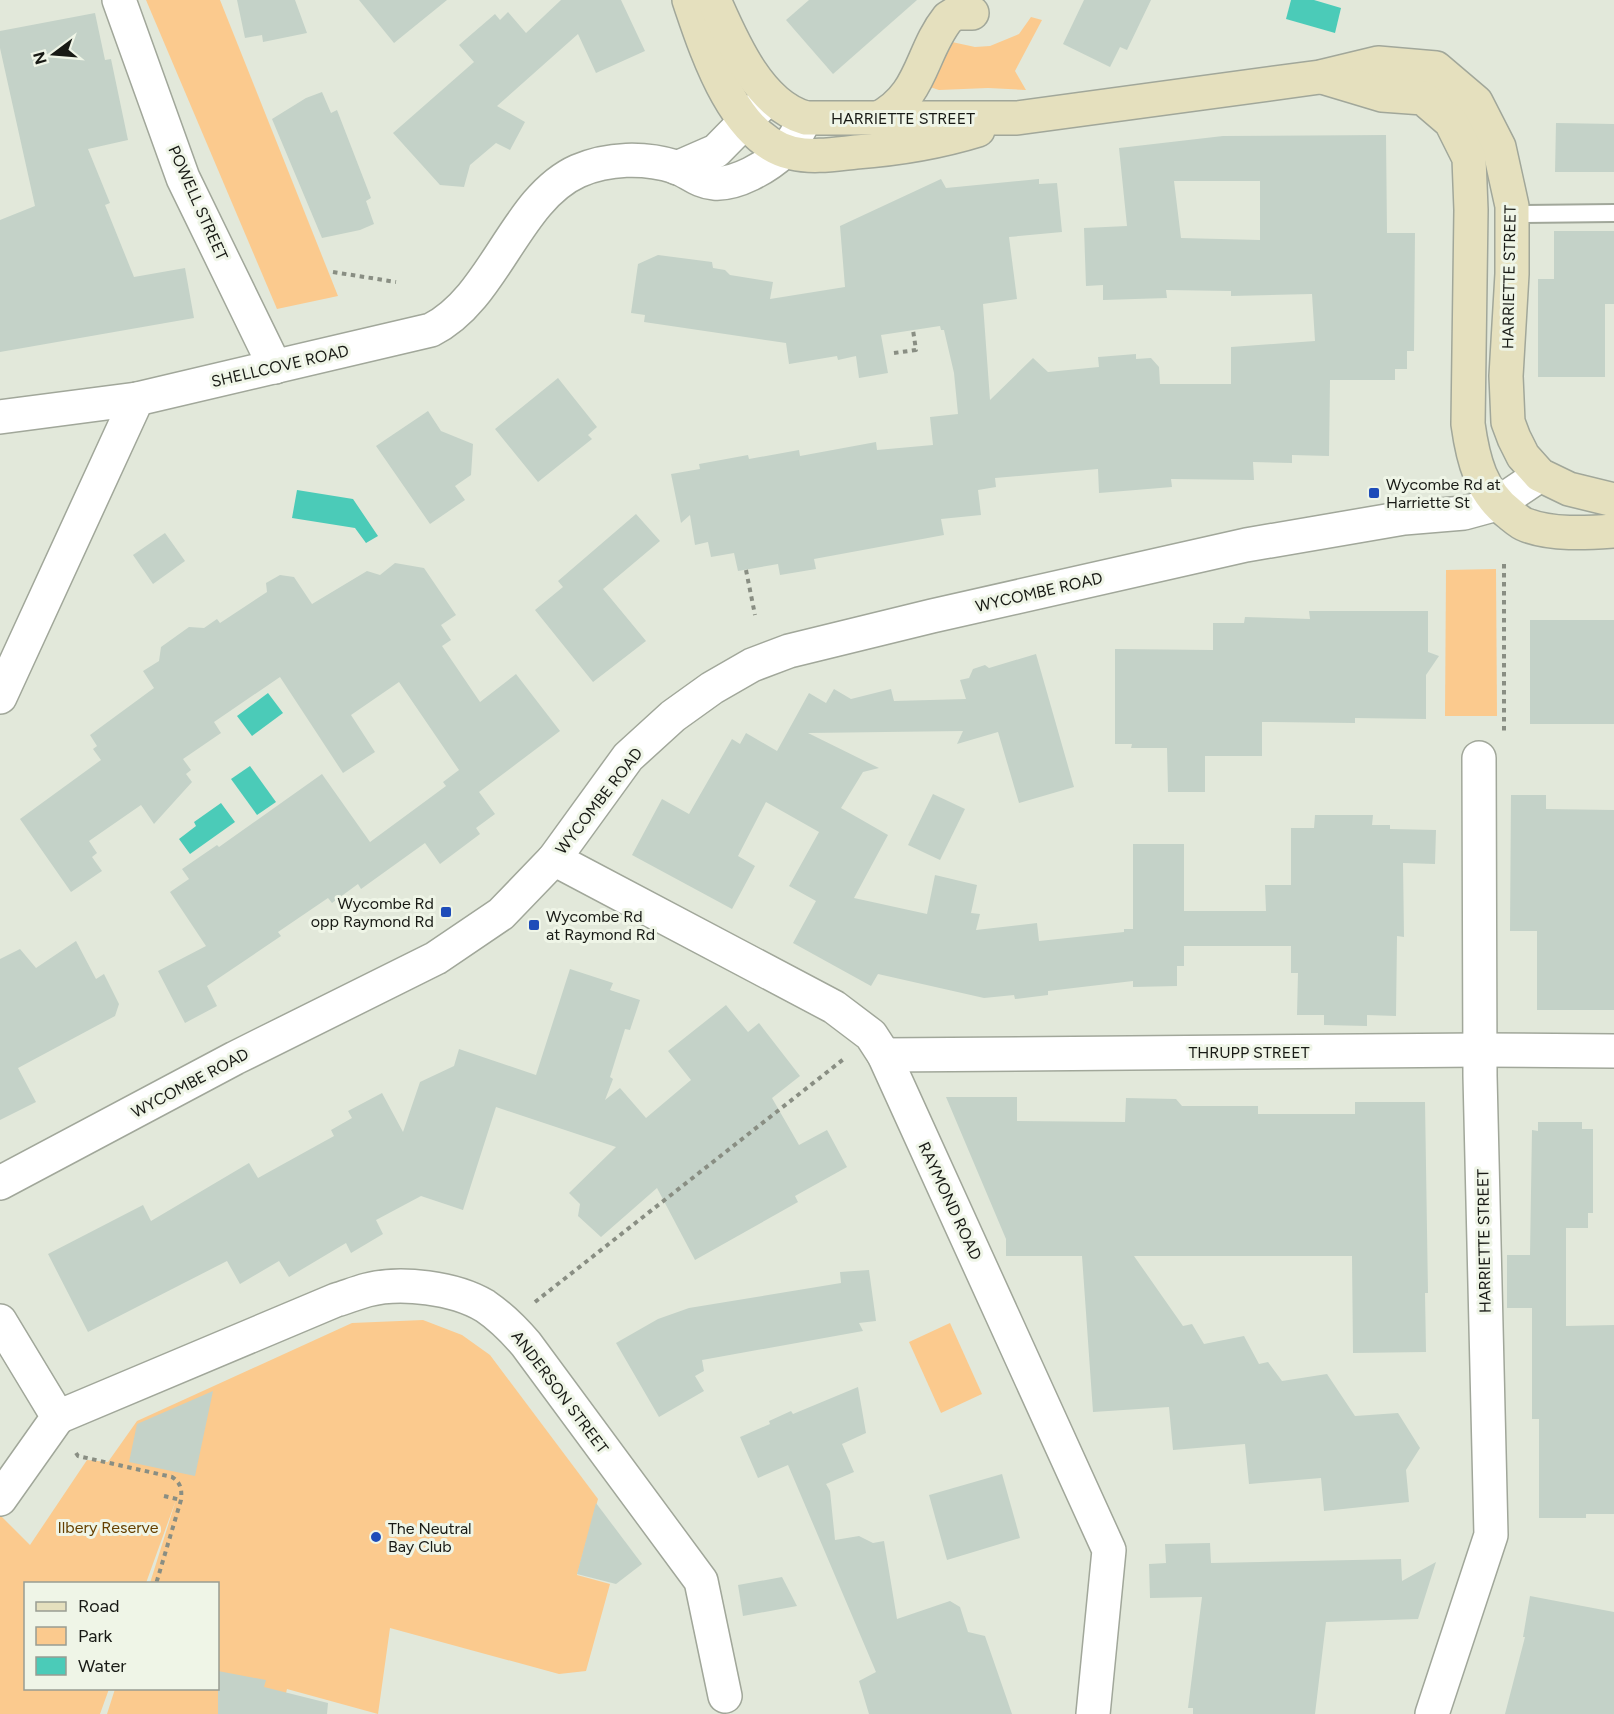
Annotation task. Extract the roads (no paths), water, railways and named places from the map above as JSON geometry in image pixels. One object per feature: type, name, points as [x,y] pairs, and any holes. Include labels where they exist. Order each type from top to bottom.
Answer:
[{"type":"main road","points":[[689,0],[714,66],[737,111],[764,137]]},
{"type":"main road","points":[[714,0],[747,66],[789,109]]},
{"type":"main road","points":[[877,119],[894,109],[907,95],[948,18],[975,7]]},
{"type":"main road","name":"HARRIETTE STREET","points":[[789,109],[877,119],[1017,118],[1320,77],[1378,63],[1436,68],[1476,102],[1499,147],[1512,214],[1512,274],[1506,376],[1508,422],[1523,456],[1540,475]]},
{"type":"main road","name":"HARRIETTE STREET","points":[[1320,77],[1382,95],[1423,99],[1451,122],[1469,158],[1471,210],[1468,424],[1472,450],[1481,479],[1497,504]]},
{"type":"main road","name":"HARRIETTE STREET","points":[[764,137],[815,155],[870,151],[949,138],[1017,118]]},
{"type":"main road","points":[[1540,475],[1569,489],[1614,500]]},
{"type":"main road","points":[[1497,504],[1524,525],[1558,531],[1614,531]]},
{"type":"street","name":"POWELL STREET","points":[[119,0],[183,178],[275,367]]},
{"type":"street","points":[[764,137],[789,109]]},
{"type":"street","points":[[677,168],[716,150],[764,137],[789,109]]},
{"type":"street","name":"SHELLCOVE ROAD","points":[[0,417],[137,399],[431,330],[445,323],[463,307],[537,204],[563,179],[578,171],[616,160],[635,160],[677,168],[707,182],[723,183],[749,174],[764,137]]},
{"type":"street","points":[[0,697],[137,399]]},
{"type":"street","name":"WYCOMBE ROAD","points":[[0,1183],[235,1058],[436,958],[501,914],[554,859],[628,758],[673,716],[712,688],[752,664],[789,651],[920,619],[1246,544],[1404,518],[1464,513],[1497,504],[1540,475]]},
{"type":"street","name":"HARRIETTE STREET","points":[[1432,1714],[1491,1535],[1480,1050],[1479,758]]},
{"type":"street","name":"RAYMOND ROAD","points":[[554,859],[834,1007],[871,1035],[884,1055],[1109,1550],[1093,1714]]},
{"type":"street","name":"THRUPP STREET","points":[[884,1055],[1614,1051]]},
{"type":"street","name":"ANDERSON STREET","points":[[58,1416],[325,1305],[368,1290],[400,1286],[464,1296],[507,1322],[526,1344],[701,1581],[725,1696]]},
{"type":"street","points":[[0,1322],[58,1416],[0,1499]]},
{"type":"lane","points":[[1512,214],[1614,213]]},
{"type":"water","points":[[1291,0],[1314,0],[1341,8],[1335,33],[1286,19]]},
{"type":"water","points":[[297,490],[353,499],[378,536],[366,543],[355,528],[292,518]]},
{"type":"water","points":[[268,693],[283,713],[252,736],[237,716]]},
{"type":"water","points":[[250,766],[276,802],[257,815],[231,779]]},
{"type":"water","points":[[221,803],[235,822],[190,854],[179,839],[196,826],[194,822]]},
{"type":"place","name":"Wycombe Rd at Harriette St","points":[[1374,493]]},
{"type":"place","name":"Wycombe Rd opp Raymond Rd","points":[[446,912]]},
{"type":"place","name":"Wycombe Rd at Raymond Rd","points":[[534,925]]},
{"type":"place","name":"The Neutral Bay Club","points":[[376,1537]]},
{"type":"park label","name":"Ilbery Reserve","points":[[108,1527]]}]
